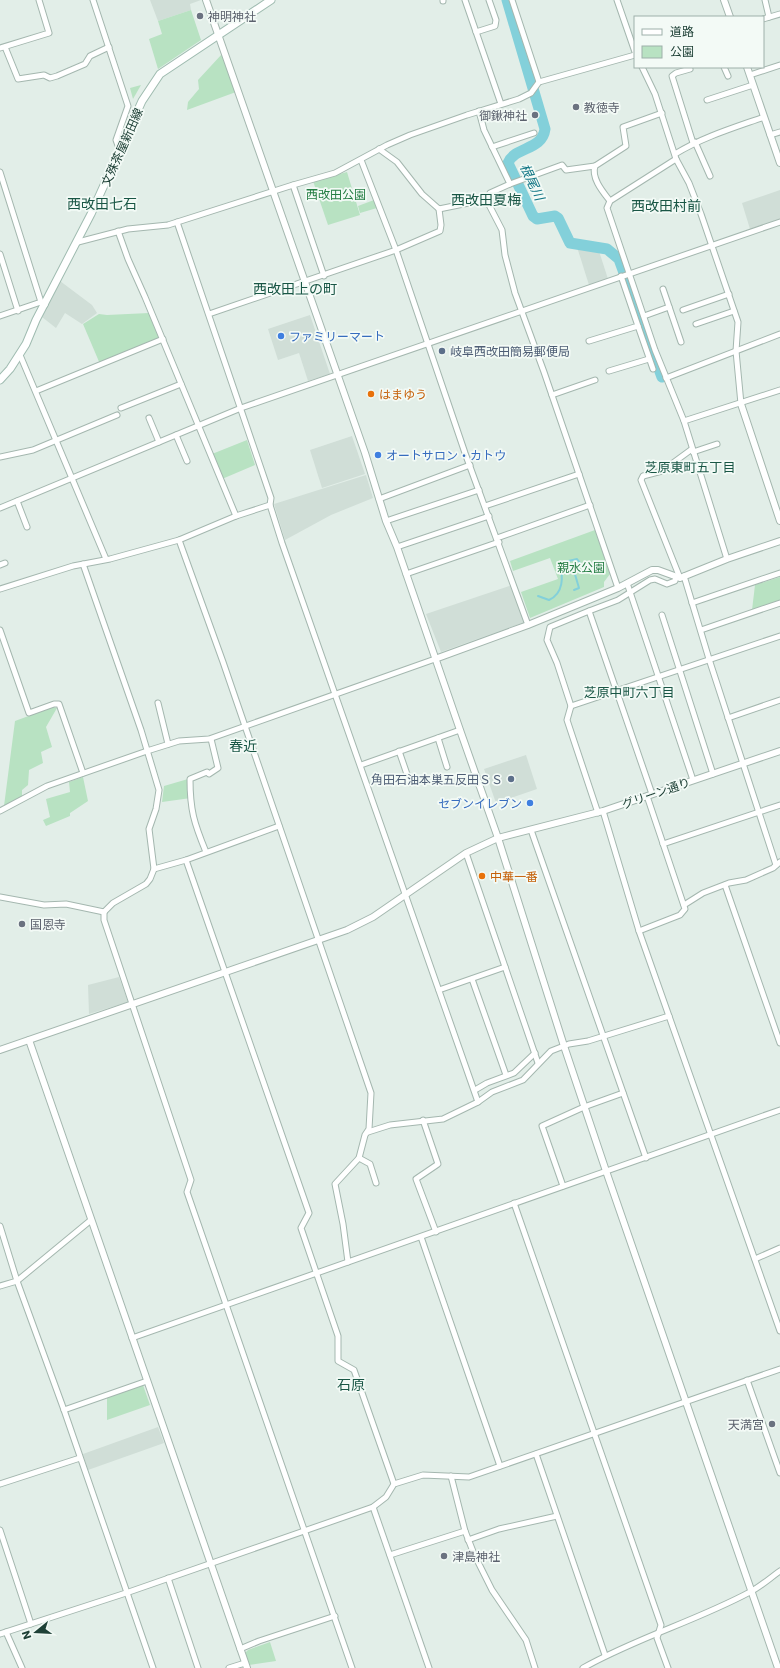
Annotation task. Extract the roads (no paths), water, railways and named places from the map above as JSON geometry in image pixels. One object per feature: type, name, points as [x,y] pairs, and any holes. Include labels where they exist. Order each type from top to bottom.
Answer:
[{"type":"main road","name":"文殊茶屋新田線","points":[[0,380],[20,355],[43,303],[78,242],[142,101],[160,74],[271,0]]},
{"type":"street","points":[[38,0],[49,33],[2,48],[18,79],[44,75],[50,78],[57,76],[85,64],[90,56],[109,47]]},
{"type":"street","points":[[93,0],[128,106],[116,140],[120,151]]},
{"type":"street","points":[[206,0],[386,521],[397,547],[498,838],[584,1107],[778,1668]]},
{"type":"street","points":[[465,0],[502,104]]},
{"type":"street","points":[[476,32],[495,26],[496,20],[489,0]]},
{"type":"street","points":[[512,0],[538,82]]},
{"type":"street","points":[[617,0],[634,51]]},
{"type":"street","points":[[724,0],[730,16]]},
{"type":"street","points":[[765,0],[770,17]]},
{"type":"street","points":[[764,19],[780,14]]},
{"type":"street","points":[[78,242],[118,231],[168,225],[273,191],[335,173],[410,135],[519,99],[531,93],[538,82],[634,54]]},
{"type":"street","points":[[750,75],[780,65]]},
{"type":"street","points":[[642,68],[662,113],[676,157],[689,183],[738,322],[736,351],[741,404],[780,521]]},
{"type":"street","points":[[690,68],[672,76],[694,143],[710,176]]},
{"type":"street","points":[[724,68],[728,76]]},
{"type":"street","points":[[747,68],[770,135],[777,147],[780,163]]},
{"type":"street","points":[[707,100],[753,85]]},
{"type":"street","points":[[479,111],[484,130],[510,184]]},
{"type":"street","points":[[618,588],[552,394],[515,293],[505,255],[502,230],[487,201],[490,193],[562,165],[566,170],[595,166],[626,146],[623,127],[662,113]]},
{"type":"street","points":[[727,559],[692,451],[684,421],[666,378],[606,208],[610,201],[676,157],[694,143],[714,134],[764,117]]},
{"type":"street","points":[[770,135],[780,132]]},
{"type":"street","points":[[492,147],[534,133]]},
{"type":"street","points":[[209,314],[324,276],[396,250],[440,231],[441,226],[439,209],[422,194],[396,162],[379,150]]},
{"type":"street","points":[[361,160],[396,250],[470,465],[528,625]]},
{"type":"street","points":[[595,166],[593,170],[600,189],[610,201]]},
{"type":"street","points":[[0,172],[43,303],[0,316]]},
{"type":"street","points":[[293,185],[324,276]]},
{"type":"street","points":[[439,209],[488,199]]},
{"type":"street","points":[[177,222],[272,498],[270,505],[478,1102]]},
{"type":"street","points":[[0,508],[240,408],[523,312],[621,276],[780,222]]},
{"type":"street","points":[[118,231],[236,516]]},
{"type":"street","points":[[0,254],[18,311]]},
{"type":"street","points":[[621,276],[653,369]]},
{"type":"street","points":[[663,289],[681,342]]},
{"type":"street","points":[[683,310],[729,294]]},
{"type":"street","points":[[644,316],[669,307]]},
{"type":"street","points":[[696,324],[734,311]]},
{"type":"street","points":[[589,341],[638,326]]},
{"type":"street","points":[[666,378],[780,334]]},
{"type":"street","points":[[36,391],[163,339]]},
{"type":"street","points":[[20,355],[106,559]]},
{"type":"street","points":[[609,371],[649,358]]},
{"type":"street","points":[[552,394],[594,380]]},
{"type":"street","points":[[121,408],[181,384]]},
{"type":"street","points":[[684,421],[741,404],[780,390]]},
{"type":"street","points":[[0,457],[33,450],[117,415]]},
{"type":"street","points":[[149,418],[159,442]]},
{"type":"street","points":[[176,435],[187,461]]},
{"type":"street","points":[[684,905],[703,893],[725,885],[746,880],[773,868],[778,863],[758,812],[692,603],[641,480],[643,476],[662,471],[692,451],[717,444]]},
{"type":"street","points":[[379,499],[470,465]]},
{"type":"street","points":[[485,506],[579,474]]},
{"type":"street","points":[[386,521],[479,490]]},
{"type":"street","points":[[17,501],[27,527]]},
{"type":"street","points":[[0,589],[83,564],[179,540],[236,516],[270,505]]},
{"type":"street","points":[[406,574],[590,505]]},
{"type":"street","points":[[397,547],[489,516]]},
{"type":"street","points":[[179,540],[371,1093],[369,1129],[359,1158],[335,1184],[343,1224],[348,1262]]},
{"type":"street","points":[[780,541],[727,559],[680,577],[676,581],[667,584],[655,579],[650,580],[618,600],[550,627],[547,640],[557,663],[571,706],[567,720],[601,812],[669,1016],[780,1331]]},
{"type":"street","points":[[83,564],[147,750],[159,790],[156,809],[149,829],[154,869],[150,879],[146,884],[113,903],[104,912],[104,920],[191,1180],[187,1192],[352,1668]]},
{"type":"street","points":[[0,811],[47,786],[147,750],[179,741],[201,741],[211,739],[244,726],[337,695],[528,625],[618,588],[652,570],[658,570],[680,577]]},
{"type":"street","points":[[692,603],[780,573]]},
{"type":"street","points":[[627,583],[693,780]]},
{"type":"street","points":[[701,630],[780,603]]},
{"type":"street","points":[[589,611],[617,690],[663,844],[685,909],[680,915],[640,931]]},
{"type":"street","points":[[662,615],[713,774]]},
{"type":"street","points":[[0,630],[29,714],[54,704],[58,704],[83,773]]},
{"type":"street","points":[[571,706],[780,636]]},
{"type":"street","points":[[728,718],[780,700]]},
{"type":"street","points":[[158,703],[168,744]]},
{"type":"street","points":[[361,765],[460,730]]},
{"type":"street","points":[[438,738],[447,767]]},
{"type":"street","points":[[206,852],[194,823],[190,803],[190,779],[206,772],[209,774],[218,768],[211,739]]},
{"type":"street","points":[[400,751],[410,783]]},
{"type":"street","name":"グリーン通り","points":[[0,1050],[132,1003],[319,940],[363,923],[466,853],[498,838],[601,812],[780,752]]},
{"type":"street","points":[[663,844],[780,805]]},
{"type":"street","points":[[154,869],[186,860],[279,826]]},
{"type":"street","points":[[531,830],[646,1158]]},
{"type":"street","points":[[466,853],[538,1063]]},
{"type":"street","points":[[186,860],[309,1213],[301,1228],[338,1336],[338,1362],[354,1370],[394,1484]]},
{"type":"street","points":[[725,885],[780,1043]]},
{"type":"street","points":[[0,897],[44,905],[66,904],[104,912]]},
{"type":"street","points":[[439,990],[505,967]]},
{"type":"street","points":[[472,979],[506,1076]]},
{"type":"street","points":[[367,1132],[390,1125],[443,1118],[478,1102],[492,1092],[523,1080],[551,1051],[569,1044],[578,1044],[669,1016]]},
{"type":"street","points":[[29,1040],[146,1381],[246,1665],[229,1668]]},
{"type":"street","points":[[474,1090],[487,1083],[514,1073],[535,1053]]},
{"type":"street","points":[[563,1186],[542,1126],[584,1107],[623,1093]]},
{"type":"street","points":[[132,1338],[780,1110]]},
{"type":"street","points":[[423,1120],[438,1164],[416,1179],[436,1232]]},
{"type":"street","points":[[359,1158],[370,1164],[376,1183]]},
{"type":"street","points":[[514,1203],[661,1626],[660,1633],[657,1638],[668,1668]]},
{"type":"street","points":[[0,1286],[17,1281],[91,1220]]},
{"type":"street","points":[[0,1226],[17,1281],[64,1410],[152,1668]]},
{"type":"street","points":[[421,1237],[500,1466]]},
{"type":"street","points":[[755,1259],[780,1248]]},
{"type":"street","points":[[0,1634],[126,1593],[373,1507],[386,1497],[394,1484],[423,1475],[469,1476],[780,1369]]},
{"type":"street","points":[[747,1380],[780,1473]]},
{"type":"street","points":[[64,1410],[146,1381]]},
{"type":"street","points":[[536,1454],[605,1655]]},
{"type":"street","points":[[0,1484],[80,1458]]},
{"type":"street","points":[[451,1476],[468,1540],[492,1590],[526,1640],[534,1668]]},
{"type":"street","points":[[373,1507],[429,1668]]},
{"type":"street","points":[[468,1540],[499,1530],[557,1516]]},
{"type":"street","points":[[0,1530],[31,1624]]},
{"type":"street","points":[[390,1556],[465,1531]]},
{"type":"street","points":[[583,1668],[605,1655],[660,1633],[751,1592],[780,1571]]},
{"type":"street","points":[[168,1578],[198,1668]]},
{"type":"street","points":[[240,1649],[259,1641],[334,1616]]},
{"type":"street","points":[[6,1632],[22,1668]]},
{"type":"waterway","name":"根尾川","points":[[507,0],[545,129],[543,136],[539,141],[516,154],[508,163],[533,216],[537,219],[555,216],[558,218],[570,243],[607,249],[619,259],[662,377]]},
{"type":"waterway","points":[[538,596],[549,600],[554,597],[560,589],[562,579],[560,563],[577,559],[580,563],[574,571],[579,588],[574,590]]},
{"type":"place","name":"神明神社","points":[[200,16]]},
{"type":"place","name":"教徳寺","points":[[576,107]]},
{"type":"place","name":"御鍬神社","points":[[535,115]]},
{"type":"place","name":"ファミリーマート","points":[[281,336]]},
{"type":"place","name":"岐阜西改田簡易郵便局","points":[[442,351]]},
{"type":"place","name":"はまゆう","points":[[371,394]]},
{"type":"place","name":"オートサロン・カトウ","points":[[378,455]]},
{"type":"place","name":"角田石油本巣五反田ＳＳ","points":[[511,779]]},
{"type":"place","name":"セブンイレブン","points":[[530,803]]},
{"type":"place","name":"中華一番","points":[[482,876]]},
{"type":"place","name":"国恩寺","points":[[22,924]]},
{"type":"place","name":"天満宮","points":[[772,1424]]},
{"type":"place","name":"津島神社","points":[[444,1556]]},
{"type":"district","name":"西改田夏梅","points":[[486,200]]},
{"type":"district","name":"西改田七石","points":[[102,204]]},
{"type":"district","name":"西改田村前","points":[[666,206]]},
{"type":"district","name":"西改田上の町","points":[[295,289]]},
{"type":"district","name":"芝原東町五丁目","points":[[690,467]]},
{"type":"district","name":"芝原中町六丁目","points":[[629,692]]},
{"type":"district","name":"春近","points":[[243,746]]},
{"type":"district","name":"石原","points":[[351,1385]]},
{"type":"park label","name":"西改田公園","points":[[336,194]]},
{"type":"park label","name":"親水公園","points":[[581,567]]}]
